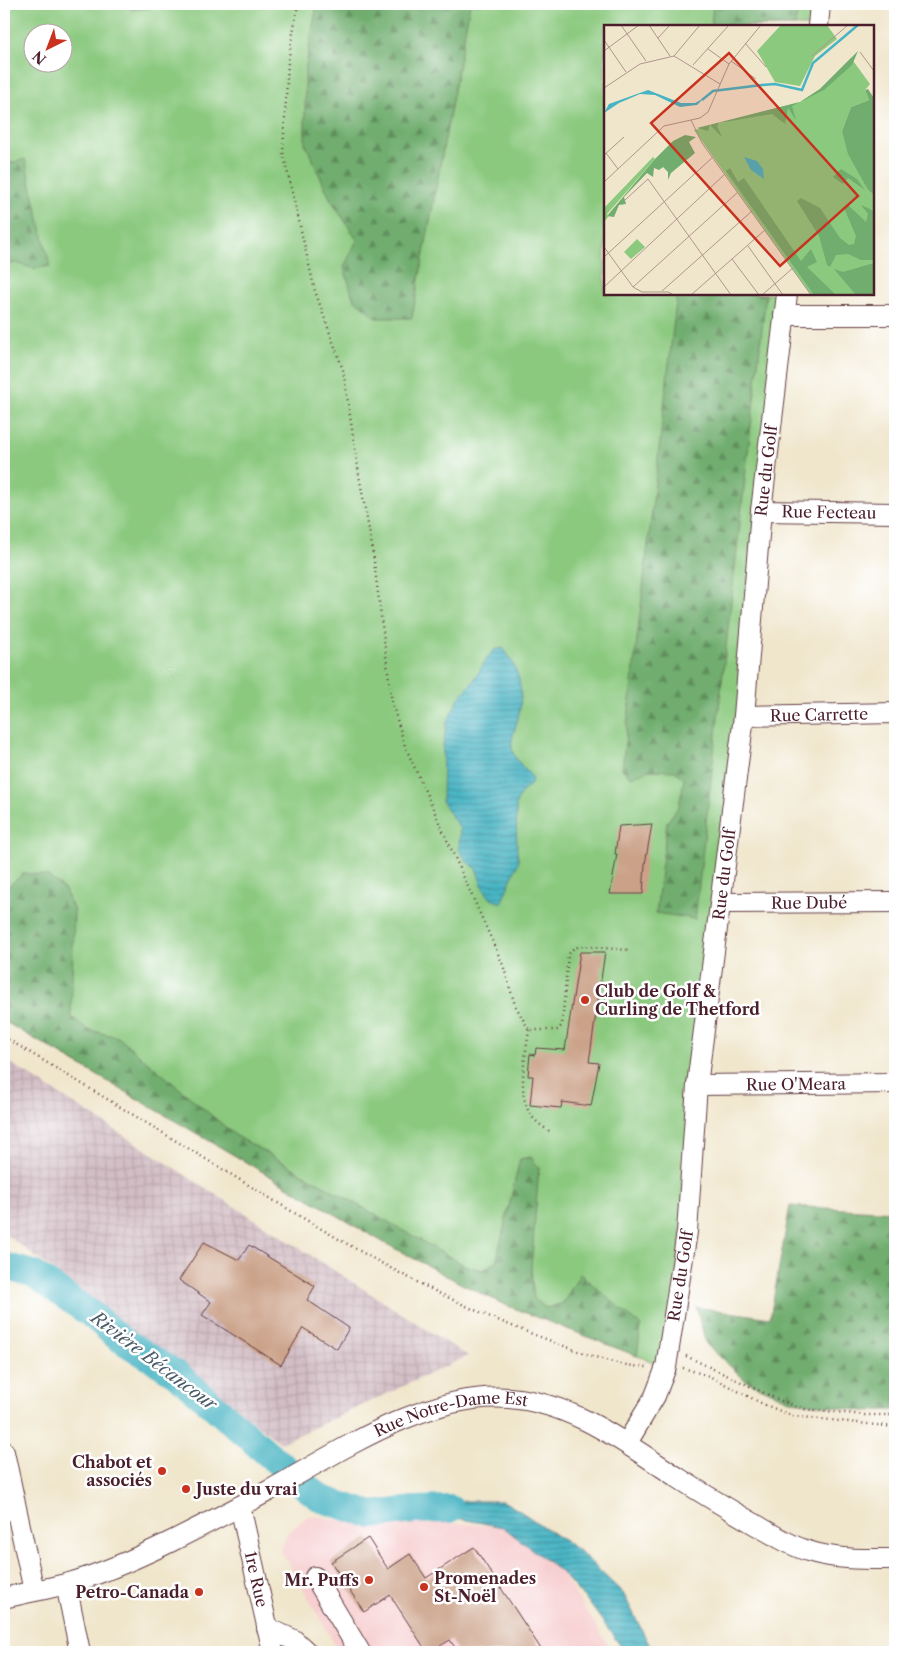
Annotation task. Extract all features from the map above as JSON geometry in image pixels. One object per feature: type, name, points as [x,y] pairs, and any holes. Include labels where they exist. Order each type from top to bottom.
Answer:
[{"type":"street","points":[[818,25],[820,4]]},
{"type":"street","name":"Rue du Golf","points":[[628,1444],[655,1396],[668,1358],[687,1232],[698,1085],[744,716],[761,511],[787,295]]},
{"type":"street","points":[[784,315],[895,314]]},
{"type":"street","name":"Rue Fecteau","points":[[761,511],[895,513]]},
{"type":"street","name":"Rue Carrette","points":[[744,716],[895,713]]},
{"type":"street","name":"Rue Dubé","points":[[722,902],[895,902]]},
{"type":"street","name":"Rue O'Meara","points":[[698,1085],[895,1083]]},
{"type":"street","name":"Rue Notre-Dame Est","points":[[4,1598],[66,1584],[117,1567],[240,1506],[319,1461],[404,1418],[436,1406],[474,1398],[509,1398],[558,1408],[628,1444],[728,1508],[805,1550],[831,1557],[895,1559]]},
{"type":"street","points":[[4,1452],[34,1591]]},
{"type":"street","name":"1re Rue","points":[[240,1506],[273,1652]]},
{"type":"street","points":[[315,1577],[360,1652]]},
{"type":"street","points":[[66,1584],[80,1652]]},
{"type":"street","points":[[268,1628],[294,1640],[308,1652]]},
{"type":"path","points":[[298,4],[288,62],[283,152],[315,291],[343,370],[372,546],[392,703],[405,746],[499,956],[515,1005],[529,1030],[522,1086],[525,1103],[530,1115],[552,1133]]},
{"type":"path","points":[[529,1030],[558,1030],[562,1025],[568,955],[573,949],[580,946],[629,950]]},
{"type":"path","points":[[4,1037],[324,1231],[433,1291],[496,1320],[587,1354],[637,1367],[668,1358],[804,1408],[865,1415],[895,1415]]},
{"type":"path","points":[[668,1358],[687,1368],[709,1376],[763,1404],[793,1416],[895,1427]]},
{"type":"shaded area","points":[[4,1059],[468,1356],[281,1443],[4,1233]]},
{"type":"shaded area","points":[[309,1515],[344,1521],[412,1519],[503,1527],[561,1572],[613,1652],[339,1652],[281,1550],[288,1533]]},
{"type":"green space","points":[[4,4],[820,4],[818,25],[604,25],[604,295],[787,295],[666,1367],[503,1304],[383,1242],[4,1021]]},
{"type":"green space","points":[[123,4],[157,4],[154,7],[132,10]]},
{"type":"green space","points":[[317,4],[470,4],[412,318],[376,318],[353,298],[344,267],[357,240],[330,198],[305,143],[305,70]]},
{"type":"green space","points":[[713,4],[798,4],[795,25],[711,25]]},
{"type":"green space","points":[[25,159],[50,266],[35,269],[16,263],[4,265],[4,165]]},
{"type":"green space","points":[[677,295],[766,295],[695,919],[656,913],[667,822],[679,806],[684,779],[675,771],[650,770],[631,777],[622,769]]},
{"type":"green space","points":[[24,873],[48,876],[65,890],[74,911],[71,1017],[89,1030],[118,1037],[235,1135],[466,1266],[483,1270],[496,1262],[520,1159],[531,1157],[539,1168],[531,1268],[534,1299],[546,1308],[563,1303],[580,1274],[641,1326],[637,1356],[503,1304],[458,1282],[383,1242],[4,1021],[4,890]]},
{"type":"green space","points":[[790,1206],[895,1212],[895,1410],[864,1411],[792,1401],[746,1381],[706,1344],[696,1307],[770,1318]]},
{"type":"water","points":[[503,648],[518,675],[521,694],[512,748],[516,759],[532,777],[531,784],[521,793],[516,804],[519,861],[501,903],[491,899],[483,888],[476,868],[466,861],[459,849],[460,829],[442,801],[443,747],[447,722],[459,698],[473,682],[487,658],[494,650]]},
{"type":"water","points":[[464,1501],[503,1501],[578,1550],[623,1593],[653,1652],[625,1652],[592,1607],[561,1572],[503,1527],[414,1510]]},
{"type":"building","points":[[652,824],[645,864],[643,894],[610,894],[617,854],[615,854],[619,826]]},
{"type":"building","name":"Club de Golf & Curling de Thetford","points":[[580,952],[605,952],[589,1062],[599,1063],[591,1106],[562,1102],[561,1108],[530,1105],[533,1076],[528,1076],[530,1054],[535,1055],[536,1048],[565,1050]]},
{"type":"building","points":[[204,1242],[239,1260],[249,1245],[315,1286],[307,1300],[349,1328],[337,1349],[303,1328],[281,1365],[202,1315],[211,1302],[179,1280]]},
{"type":"building","name":"Promenades St-Noël","points":[[368,1538],[388,1569],[410,1554],[426,1578],[474,1547],[543,1652],[458,1652],[450,1640],[427,1652],[390,1595],[364,1612],[331,1562]]},
{"type":"waterway","name":"Rivière Bécancour","points":[[4,1266],[33,1274],[91,1314],[119,1338],[178,1375],[322,1499],[372,1515],[414,1510],[450,1509]]},
{"type":"place","name":"Club de Golf & Curling de Thetford","points":[[585,1000]]},
{"type":"place","name":"Chabot et associés","points":[[162,1471]]},
{"type":"place","name":"Juste du vrai","points":[[186,1489]]},
{"type":"place","name":"Mr. Puffs","points":[[369,1580]]},
{"type":"place","name":"Promenades St-Noël","points":[[424,1587]]},
{"type":"place","name":"Petro-Canada","points":[[199,1592]]}]
